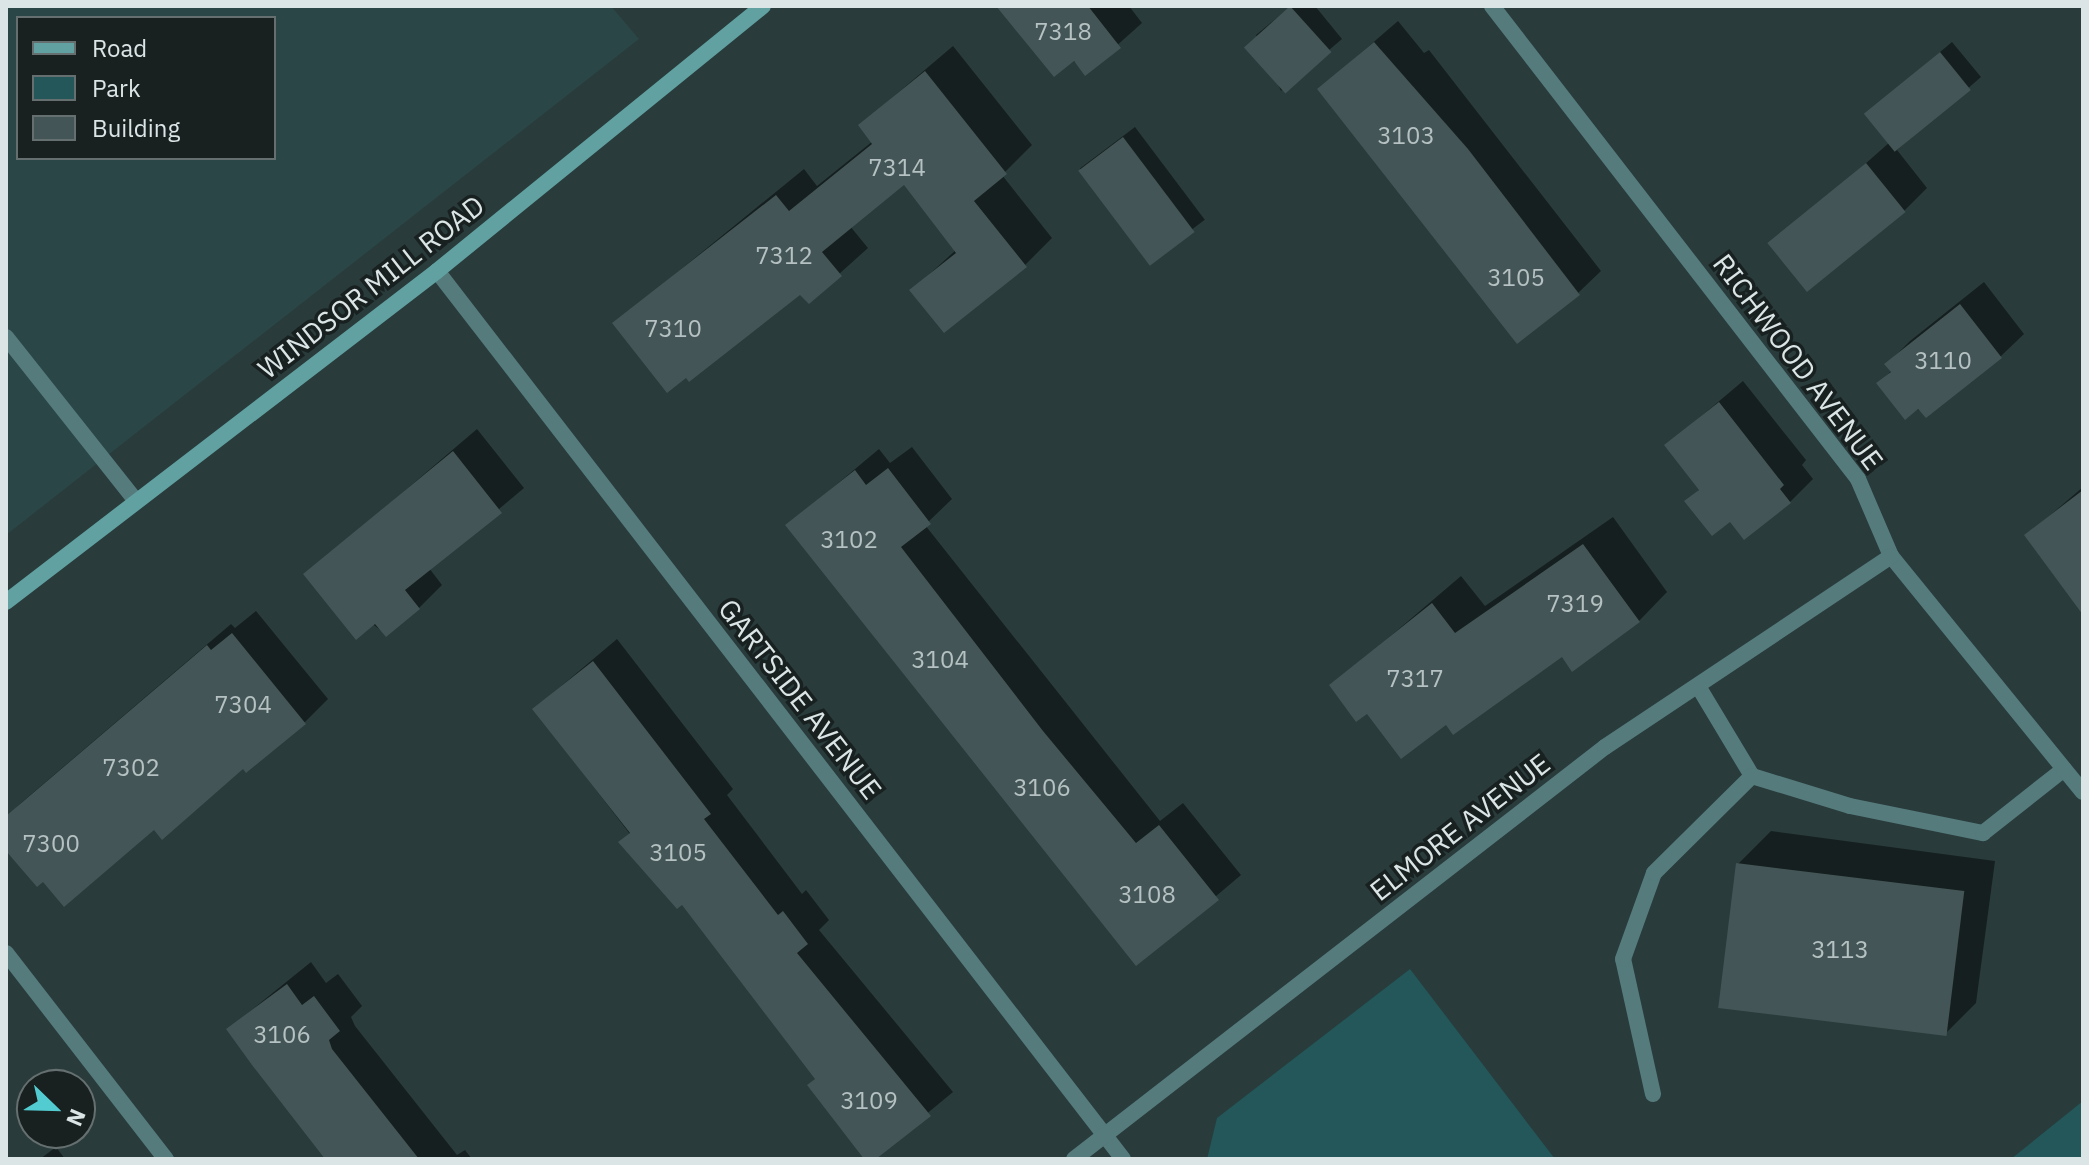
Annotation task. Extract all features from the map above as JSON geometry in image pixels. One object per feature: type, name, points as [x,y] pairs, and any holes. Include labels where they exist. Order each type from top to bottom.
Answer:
[{"type":"main road","name":"WINDSOR MILL ROAD","points":[[6,602],[437,271],[763,6]]},
{"type":"street","name":"RICHWOOD AVENUE","points":[[1492,6],[1858,479],[1891,556],[2083,792]]},
{"type":"street","name":"GARTSIDE AVENUE","points":[[437,271],[1123,1159]]},
{"type":"street","points":[[6,337],[136,501]]},
{"type":"street","name":"ELMORE AVENUE","points":[[1074,1159],[1605,747],[1891,556]]},
{"type":"street","points":[[1698,686],[1752,776],[1850,806],[1983,833],[2064,769]]},
{"type":"street","points":[[1653,1094],[1623,959],[1654,873],[1752,776]]},
{"type":"street","points":[[6,953],[166,1159]]},
{"type":"shaded area","points":[[6,6],[611,6],[639,39],[6,535]]},
{"type":"green space","points":[[1410,969],[1555,1159],[1207,1159],[1217,1118]]},
{"type":"green space","points":[[2083,1101],[2083,1159],[2011,1159]]},
{"type":"building","points":[[996,6],[1088,6],[1121,48],[1085,76],[1074,61],[1054,77]]},
{"type":"building","points":[[1290,6],[1331,52],[1285,94],[1244,47]]},
{"type":"building","points":[[1374,42],[1468,149],[1580,295],[1517,344],[1317,89]]},
{"type":"building","points":[[1940,52],[1971,90],[1895,152],[1864,114]]},
{"type":"building","points":[[925,71],[1007,174],[974,201],[1027,267],[944,333],[909,290],[956,253],[904,185],[822,252],[842,276],[809,304],[800,295],[689,382],[686,378],[667,393],[612,323],[776,195],[789,211],[872,144],[858,125]]},
{"type":"building","points":[[1123,137],[1195,232],[1150,266],[1078,171]]},
{"type":"building","points":[[1866,163],[1906,212],[1807,292],[1767,243]]},
{"type":"building","points":[[1960,304],[2002,358],[1926,418],[1918,409],[1905,420],[1876,383],[1891,372],[1884,364]]},
{"type":"building","points":[[1719,402],[1784,485],[1780,489],[1791,503],[1744,540],[1730,522],[1712,536],[1684,501],[1699,490],[1664,445]]},
{"type":"building","points":[[453,451],[502,513],[405,590],[420,609],[386,637],[375,624],[356,640],[303,574]]},
{"type":"building","points":[[888,468],[931,524],[901,547],[1043,731],[1136,843],[1159,825],[1219,900],[1136,966],[785,525],[855,470],[866,485]]},
{"type":"building","points":[[2083,490],[2083,615],[2024,535]]},
{"type":"building","points":[[1583,544],[1640,622],[1572,672],[1562,657],[1453,735],[1446,725],[1401,759],[1367,714],[1356,722],[1329,685],[1432,603],[1455,633]]},
{"type":"building","points":[[232,633],[306,724],[246,773],[243,769],[162,840],[154,830],[64,907],[43,882],[37,887],[6,851],[6,816],[207,645],[211,650]]},
{"type":"building","points":[[593,661],[711,814],[704,819],[778,915],[783,911],[808,944],[797,953],[931,1116],[876,1159],[864,1159],[807,1085],[815,1079],[682,905],[677,909],[618,842],[630,833],[532,709]]},
{"type":"building","points":[[1736,863],[1964,891],[1946,1036],[1718,1008]]},
{"type":"building","points":[[287,984],[302,1005],[314,996],[340,1031],[329,1040],[332,1049],[419,1159],[325,1159],[252,1065],[226,1029]]}]
